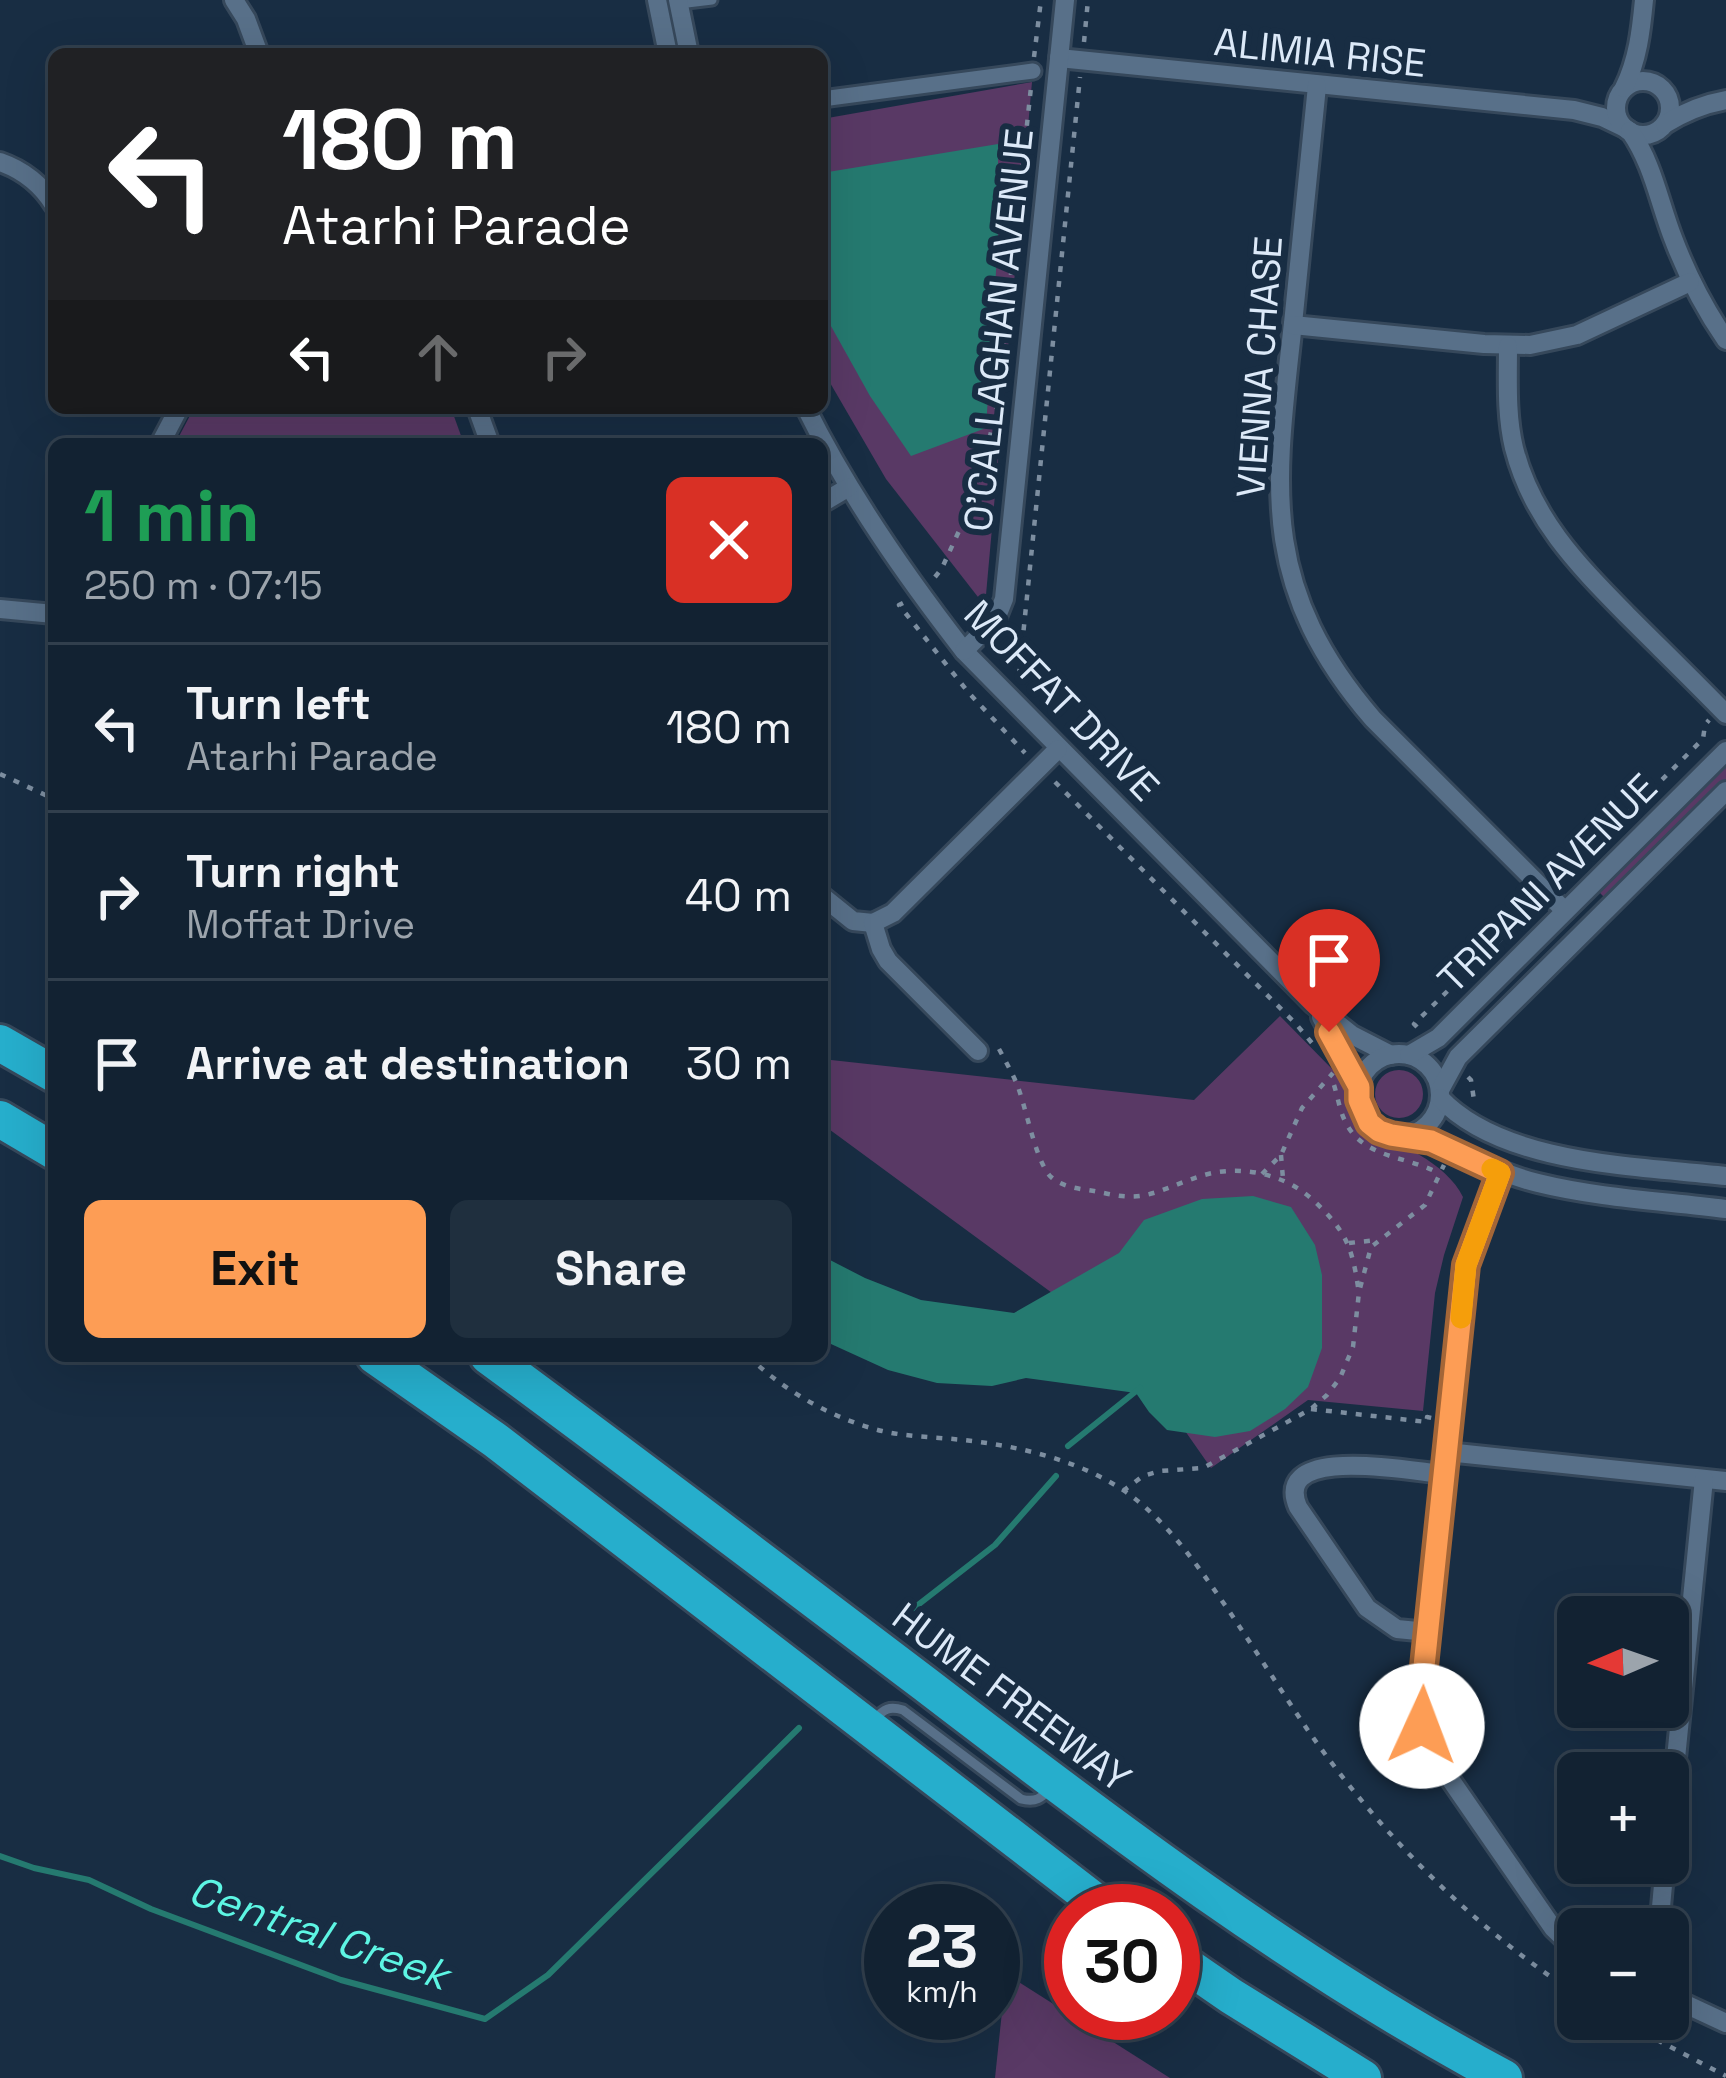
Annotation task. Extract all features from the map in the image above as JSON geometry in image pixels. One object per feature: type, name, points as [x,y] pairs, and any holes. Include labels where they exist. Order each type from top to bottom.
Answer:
[{"type":"highway","points":[[0,1043],[48,1071]]},
{"type":"highway","points":[[0,1119],[48,1147]]},
{"type":"highway","points":[[384,1362],[494,1440],[1072,1884]]},
{"type":"highway","name":"HUME FREEWAY","points":[[496,1362],[1055,1784],[1327,1975],[1504,2078]]},
{"type":"highway","points":[[1200,1974],[1363,2078]]},
{"type":"street","points":[[657,0],[667,48]]},
{"type":"street","name":"O'CALLAGHAN AVENUE","points":[[964,652],[996,619],[1004,599],[1065,0]]},
{"type":"street","points":[[1644,0],[1640,40],[1616,108],[1653,174],[1690,282],[1726,340]]},
{"type":"street","points":[[241,2],[257,48]]},
{"type":"street","points":[[678,2],[688,48]]},
{"type":"street","points":[[1640,40],[1670,107],[1656,143],[1653,174]]},
{"type":"street","name":"ALIMIA RISE","points":[[1059,58],[1574,110],[1629,130]]},
{"type":"street","points":[[828,98],[1033,71]]},
{"type":"street","points":[[1623,90],[1639,81],[1681,98],[1717,102]]},
{"type":"street","name":"VIENNA CHASE","points":[[1317,86],[1281,444],[1280,511],[1293,581],[1306,620],[1338,674],[1373,719],[1564,911]]},
{"type":"street","name":"ALIMIA RISE","points":[[1574,110],[1623,90]]},
{"type":"street","points":[[1629,130],[1647,134],[1682,113],[1717,102]]},
{"type":"street","points":[[0,162],[22,171],[48,199]]},
{"type":"street","points":[[1293,325],[1508,346],[1534,344],[1577,335],[1690,282]]},
{"type":"street","points":[[1508,346],[1513,444],[1544,521],[1575,562],[1726,714]]},
{"type":"street","name":"MOFFAT DRIVE","points":[[828,448],[918,592],[964,652],[1312,1004],[1364,1043],[1400,1055]]},
{"type":"street","points":[[828,499],[849,487]]},
{"type":"street","points":[[0,609],[48,613]]},
{"type":"street","points":[[828,901],[854,921],[873,923],[892,913],[1058,749]]},
{"type":"street","name":"TRIPANI AVENUE","points":[[1400,1055],[1438,1038],[1726,751]]},
{"type":"street","name":"TRIPANI AVENUE","points":[[1440,1094],[1459,1058],[1726,791]]},
{"type":"street","points":[[873,923],[888,961],[988,1049]]},
{"type":"street","name":"MOFFAT DRIVE","points":[[1312,1004],[1359,1087]]},
{"type":"street","points":[[1726,1176],[1597,1161],[1483,1130],[1455,1114],[1440,1094],[1430,1068],[1400,1055],[1370,1066],[1359,1087],[1369,1123],[1379,1131],[1431,1141],[1500,1173],[1578,1191],[1726,1209]]},
{"type":"street","points":[[1405,1136],[1429,1123],[1440,1094]]},
{"type":"street","points":[[1500,1173],[1466,1265],[1420,1712],[1430,1750],[1557,1933]]},
{"type":"street","points":[[1447,1452],[1726,1481]]},
{"type":"street","points":[[1427,1632],[1397,1629],[1367,1607],[1298,1508],[1294,1489],[1295,1482],[1310,1471],[1335,1466],[1444,1474]]},
{"type":"street","points":[[1677,1752],[1704,1479]]},
{"type":"street","points":[[1689,2006],[1726,2023]]},
{"type":"lane","points":[[678,2],[712,0]]},
{"type":"lane","points":[[867,1728],[884,1709],[893,1707],[1022,1799],[1040,1800],[1055,1784]]},
{"type":"path","points":[[1041,0],[1005,348],[989,441],[970,507],[942,568],[932,582],[899,605],[968,692],[1314,1046]]},
{"type":"path","points":[[1019,675],[1088,0]]},
{"type":"path","points":[[0,774],[48,796]]},
{"type":"path","points":[[988,1049],[1016,1083],[1043,1165],[1055,1180],[1084,1190],[1138,1196],[1213,1172],[1284,1180],[1305,1192],[1336,1222],[1349,1243],[1359,1292]]},
{"type":"path","points":[[1262,1174],[1281,1155],[1302,1108],[1346,1060]]},
{"type":"path","points":[[1322,1061],[1343,1119],[1360,1142],[1440,1174]]},
{"type":"path","points":[[1281,1155],[1284,1180]]},
{"type":"path","points":[[1349,1243],[1378,1240]]},
{"type":"path","points":[[756,1362],[793,1391],[862,1426],[982,1442],[1055,1458],[1133,1498],[1186,1551],[1340,1774],[1387,1829],[1467,1909],[1557,1979]]},
{"type":"path","points":[[1311,1409],[1426,1422],[1427,1417],[1450,1420]]},
{"type":"path","points":[[1657,2040],[1726,2076]]},
{"type":"shaded area","points":[[1032,82],[985,606],[886,479],[828,379],[828,118]]},
{"type":"shaded area","points":[[998,144],[998,240],[986,428],[911,456],[870,396],[828,321],[828,172]]},
{"type":"shaded area","points":[[191,414],[453,414],[462,438],[178,438]]},
{"type":"shaded area","points":[[1726,759],[1726,782],[1608,901],[1596,889]]},
{"type":"shaded area","points":[[1280,1016],[1336,1073],[1362,1129],[1405,1147],[1455,1185],[1463,1197],[1435,1293],[1423,1411],[1308,1400],[1211,1468],[1127,1348],[828,1128],[828,1060],[1194,1100]]},
{"type":"shaded area","points":[[1399,1070],[1416,1077],[1423,1094],[1416,1111],[1399,1118],[1382,1111],[1375,1094],[1382,1077]]},
{"type":"shaded area","points":[[1253,1196],[1291,1207],[1315,1245],[1322,1275],[1322,1348],[1308,1387],[1285,1409],[1250,1431],[1215,1437],[1167,1430],[1136,1393],[1026,1378],[992,1386],[937,1383],[888,1370],[828,1341],[828,1258],[921,1300],[1014,1313],[1119,1253],[1144,1220],[1202,1199]]},
{"type":"shaded area","points":[[1020,1983],[1044,1998],[1044,2040],[1110,2040],[1170,2078],[995,2078],[999,2040],[1020,2040]]},
{"type":"waterway","name":"Central Creek","points":[[1068,1446],[1140,1388]]},
{"type":"waterway","name":"Central Creek","points":[[914,1608],[995,1545],[1056,1476]]},
{"type":"waterway","name":"Central Creek","points":[[0,1856],[89,1880],[151,1909],[341,1980],[485,2019],[548,1975],[799,1728]]},
{"type":"slow traffic","points":[[1461,1318],[1466,1265],[1500,1173],[1492,1169]]},
{"type":"route","points":[[1329,1032],[1359,1087],[1362,1112],[1369,1123],[1391,1135],[1431,1141],[1500,1173],[1466,1265],[1421,1695],[1422,1726]]}]
